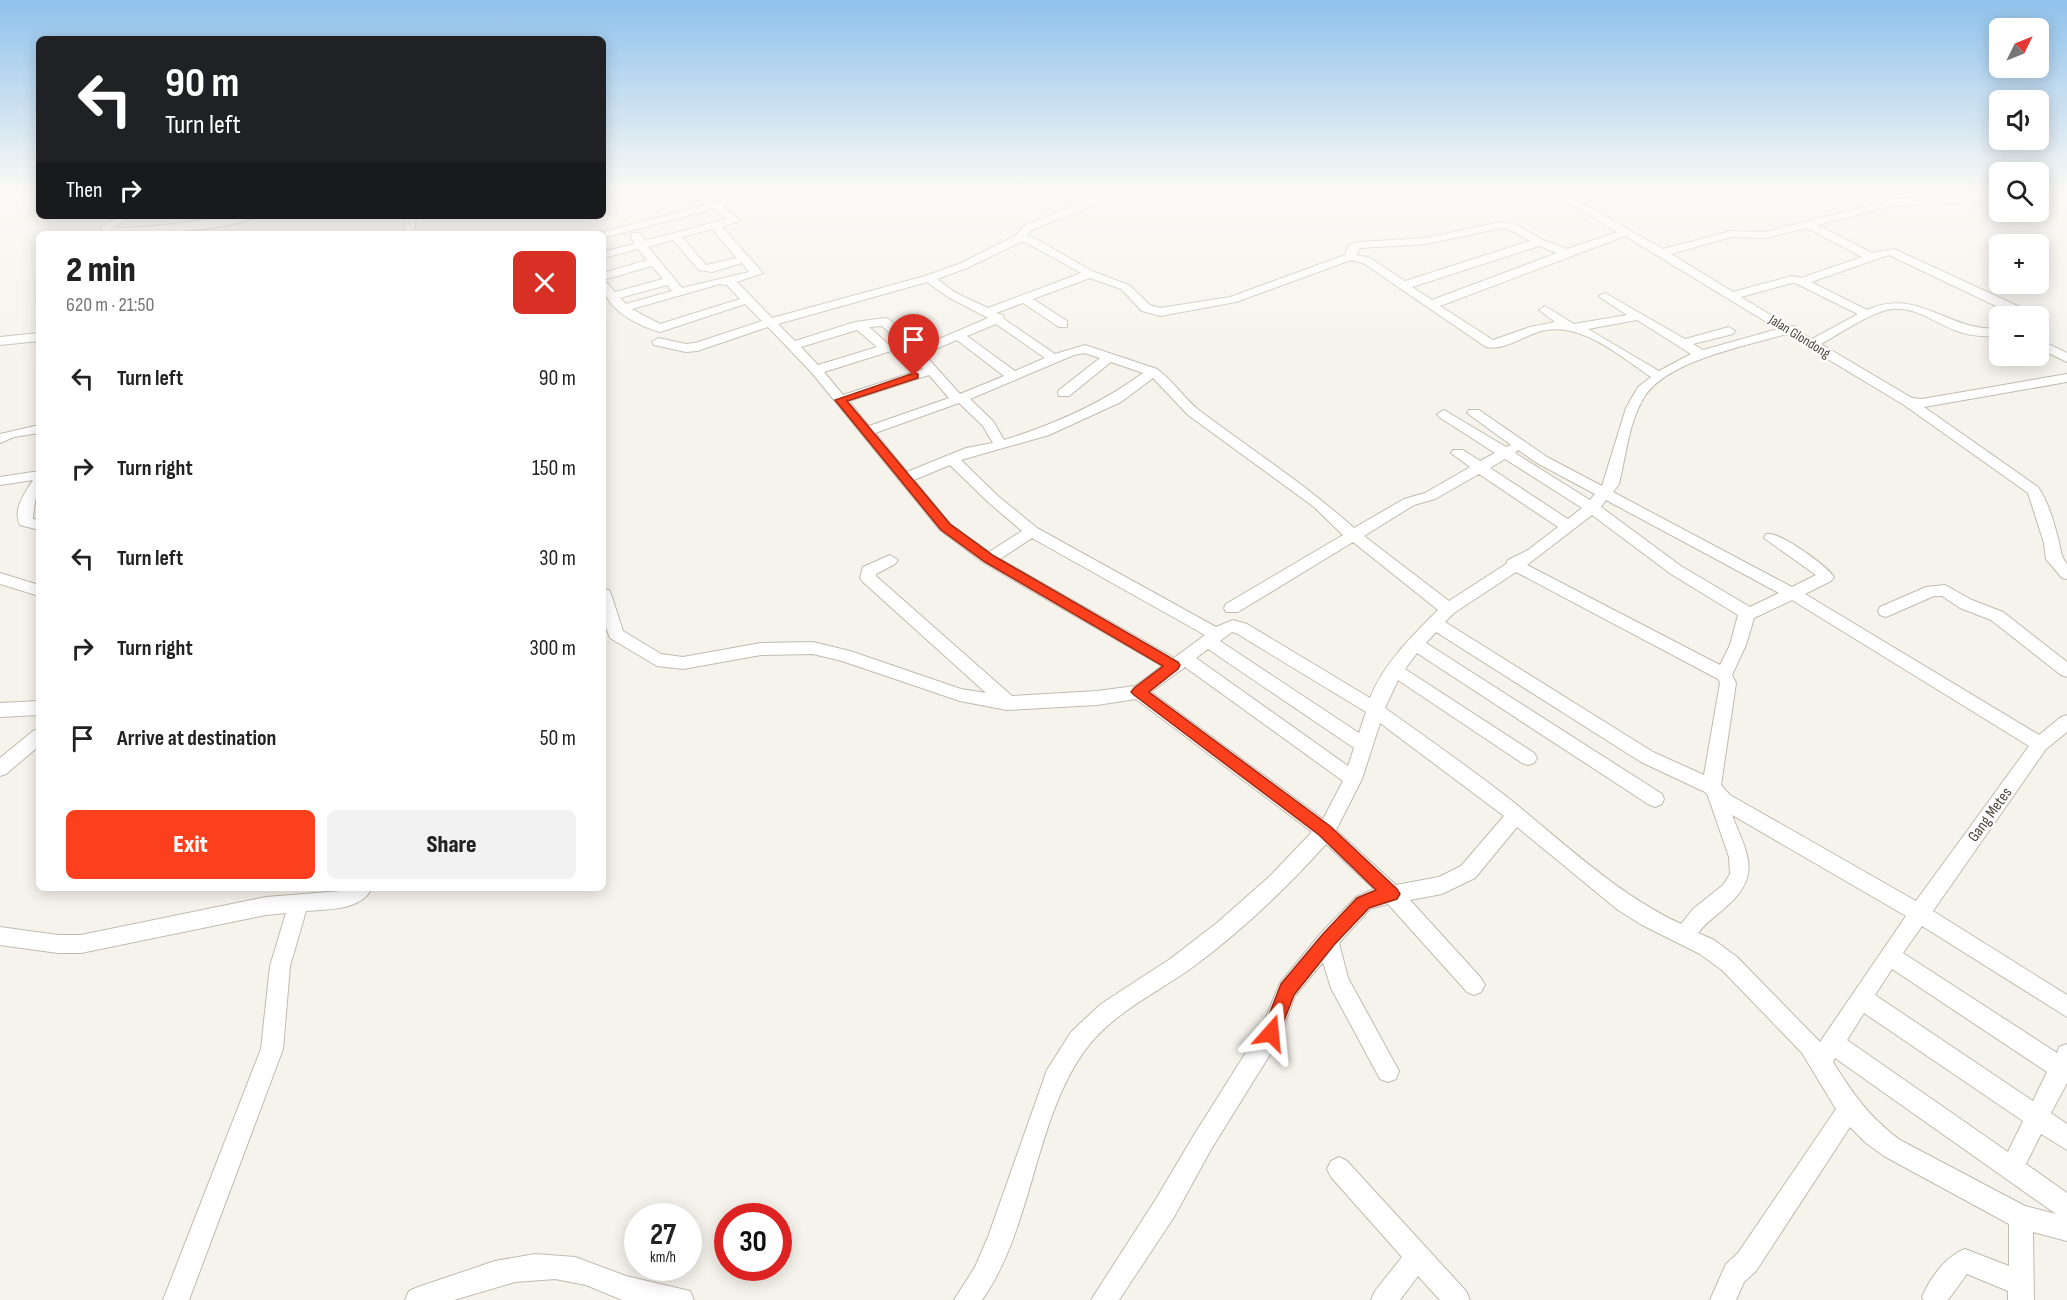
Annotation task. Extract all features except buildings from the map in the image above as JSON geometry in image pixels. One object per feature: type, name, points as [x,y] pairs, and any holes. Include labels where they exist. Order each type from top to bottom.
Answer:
[{"type":"street","points":[[646,251],[679,292]]},
{"type":"street","points":[[687,251],[699,266],[707,269],[744,260]]},
{"type":"street","points":[[624,308],[757,273],[736,251]]},
{"type":"street","points":[[658,342],[692,348],[769,322],[929,278],[995,251]]},
{"type":"street","points":[[1049,251],[1090,274],[1125,287],[1146,308],[1160,312],[1232,300],[1350,257],[1366,260],[1490,344],[1497,344],[1543,327],[1557,325],[1574,327],[1637,316]]},
{"type":"street","points":[[1350,257],[1351,251]]},
{"type":"street","points":[[1402,286],[1512,251]]},
{"type":"street","points":[[1561,251],[1567,253]]},
{"type":"street","points":[[1431,305],[1574,251]]},
{"type":"street","name":"Jalan Glondong","points":[[1658,251],[1909,402],[2033,490],[2039,500],[2052,543],[2054,559],[2067,574]]},
{"type":"street","points":[[1662,253],[1670,251]]},
{"type":"street","points":[[1859,251],[1871,257]]},
{"type":"street","points":[[1801,282],[1890,252],[2010,306]]},
{"type":"street","points":[[606,276],[655,261]]},
{"type":"street","points":[[987,312],[1090,274]]},
{"type":"street","points":[[929,278],[952,295],[999,318],[1054,359]]},
{"type":"street","points":[[1732,296],[1792,279],[1868,315]]},
{"type":"street","points":[[611,297],[670,281]]},
{"type":"street","points":[[728,281],[816,370],[945,527],[989,559],[1179,662],[1353,779]]},
{"type":"street","points":[[606,290],[624,308],[660,328],[747,300]]},
{"type":"street","points":[[1605,296],[1702,355]]},
{"type":"street","points":[[1023,298],[1063,324]]},
{"type":"street","points":[[1813,344],[1886,306],[1900,306],[1978,335],[1989,334]]},
{"type":"street","points":[[1545,310],[1660,377]]},
{"type":"street","points":[[916,353],[999,318]]},
{"type":"street","points":[[792,346],[859,325],[885,322],[959,399],[988,424],[997,434],[997,441],[1001,446]]},
{"type":"street","points":[[859,325],[885,348]]},
{"type":"street","points":[[967,1300],[984,1276],[1000,1237],[1055,1078],[1067,1056],[1082,1036],[1115,1006],[1194,954],[1291,870],[1325,831],[1353,779],[1365,746],[1374,709],[1395,670],[1415,644],[1448,609],[1514,564],[1533,554],[1592,508],[1606,494],[1612,484],[1632,407],[1642,391],[1678,364],[1733,345],[1791,329]]},
{"type":"street","points":[[1684,343],[1729,331]]},
{"type":"street","points":[[1716,334],[1733,345]]},
{"type":"street","points":[[960,336],[1014,377]]},
{"type":"street","points":[[0,341],[36,337]]},
{"type":"street","points":[[816,370],[906,342]]},
{"type":"street","points":[[867,431],[959,399],[1054,359],[1085,349],[1153,372],[1163,379],[1186,406],[1319,504],[1353,535],[1448,609]]},
{"type":"street","points":[[2049,349],[2067,358]]},
{"type":"street","points":[[1064,393],[1109,357]]},
{"type":"street","points":[[840,400],[932,370]]},
{"type":"street","points":[[906,478],[971,451],[1001,446],[1044,432],[1116,399],[1153,372]]},
{"type":"street","points":[[1909,402],[1922,403],[2067,378]]},
{"type":"street","points":[[1474,413],[1542,460],[1793,594],[2040,744]]},
{"type":"street","points":[[1444,414],[1592,508],[1676,570],[1747,613],[1752,613],[1825,579],[1826,575],[1771,538]]},
{"type":"street","points":[[0,439],[10,434],[36,430]]},
{"type":"street","points":[[1232,608],[1409,502],[1430,496],[1521,445]]},
{"type":"street","points":[[1458,453],[1568,526]]},
{"type":"street","points":[[952,459],[993,499],[1032,531],[1213,638],[1365,746]]},
{"type":"street","points":[[0,481],[36,475]]},
{"type":"street","points":[[36,487],[27,501],[25,522],[36,524]]},
{"type":"street","points":[[989,559],[1032,531]]},
{"type":"street","points":[[890,560],[868,571],[867,578],[1007,703]]},
{"type":"street","points":[[1514,564],[1716,669],[1724,675],[1728,683],[1714,791],[1727,828],[1735,841],[1742,866],[1739,879],[1719,901],[1706,908],[1692,924],[1686,936]]},
{"type":"street","points":[[0,578],[36,590]]},
{"type":"street","points":[[1886,611],[1932,591],[1945,590],[1966,604],[1997,616],[2067,671]]},
{"type":"street","points":[[606,612],[610,635],[657,660],[683,663],[761,649],[813,648],[844,655],[960,695],[1007,703],[1097,698],[1138,692],[1229,627],[1241,628],[1374,709],[1464,775],[1625,904],[1707,947],[1752,984],[1788,1021],[1827,1052],[2012,1169],[2067,1207]]},
{"type":"street","points":[[1724,675],[1738,645],[1747,613]]},
{"type":"street","points":[[1434,623],[1619,740],[1714,791],[1920,914],[2067,1007]]},
{"type":"street","points":[[1415,644],[1655,799]]},
{"type":"street","points":[[1395,670],[1528,758]]},
{"type":"street","points":[[1138,692],[1325,831],[1432,935],[1473,985]]},
{"type":"street","points":[[0,710],[36,708]]},
{"type":"street","name":"Gang Metes","points":[[1827,1052],[1889,956],[2040,744],[2067,722]]},
{"type":"street","points":[[0,770],[36,739]]},
{"type":"street","points":[[1104,1300],[1165,1208],[1202,1143],[1271,1033],[1287,990],[1328,940],[1363,903],[1377,897],[1442,885],[1468,872],[1515,816]]},
{"type":"street","points":[[0,936],[58,944],[81,944],[266,906],[290,906],[344,899],[357,891]]},
{"type":"street","points":[[176,1300],[272,1049],[279,966],[296,913],[295,906],[290,906]]},
{"type":"street","points":[[1328,940],[1338,981],[1388,1071]]},
{"type":"street","points":[[1889,956],[2065,1065],[2035,1117],[2012,1169]]},
{"type":"street","points":[[1861,998],[2067,1138]]},
{"type":"street","points":[[1827,1052],[1849,1109],[1874,1135],[1909,1159],[2021,1217],[2067,1229]]},
{"type":"street","points":[[1723,1300],[1735,1273],[1747,1262],[1849,1109]]},
{"type":"street","points":[[1339,1168],[1457,1300]]},
{"type":"street","points":[[1935,1296],[1959,1265],[1965,1261],[2021,1291],[2021,1217]]},
{"type":"street","points":[[1384,1300],[1417,1257]]},
{"type":"street","points":[[418,1300],[498,1274],[543,1266],[575,1269],[631,1290],[681,1300]]},
{"type":"route","points":[[914,376],[840,400],[945,527],[989,559],[1173,665],[1138,692],[1325,831],[1392,894],[1363,903],[1328,940],[1287,990],[1271,1033]]}]
